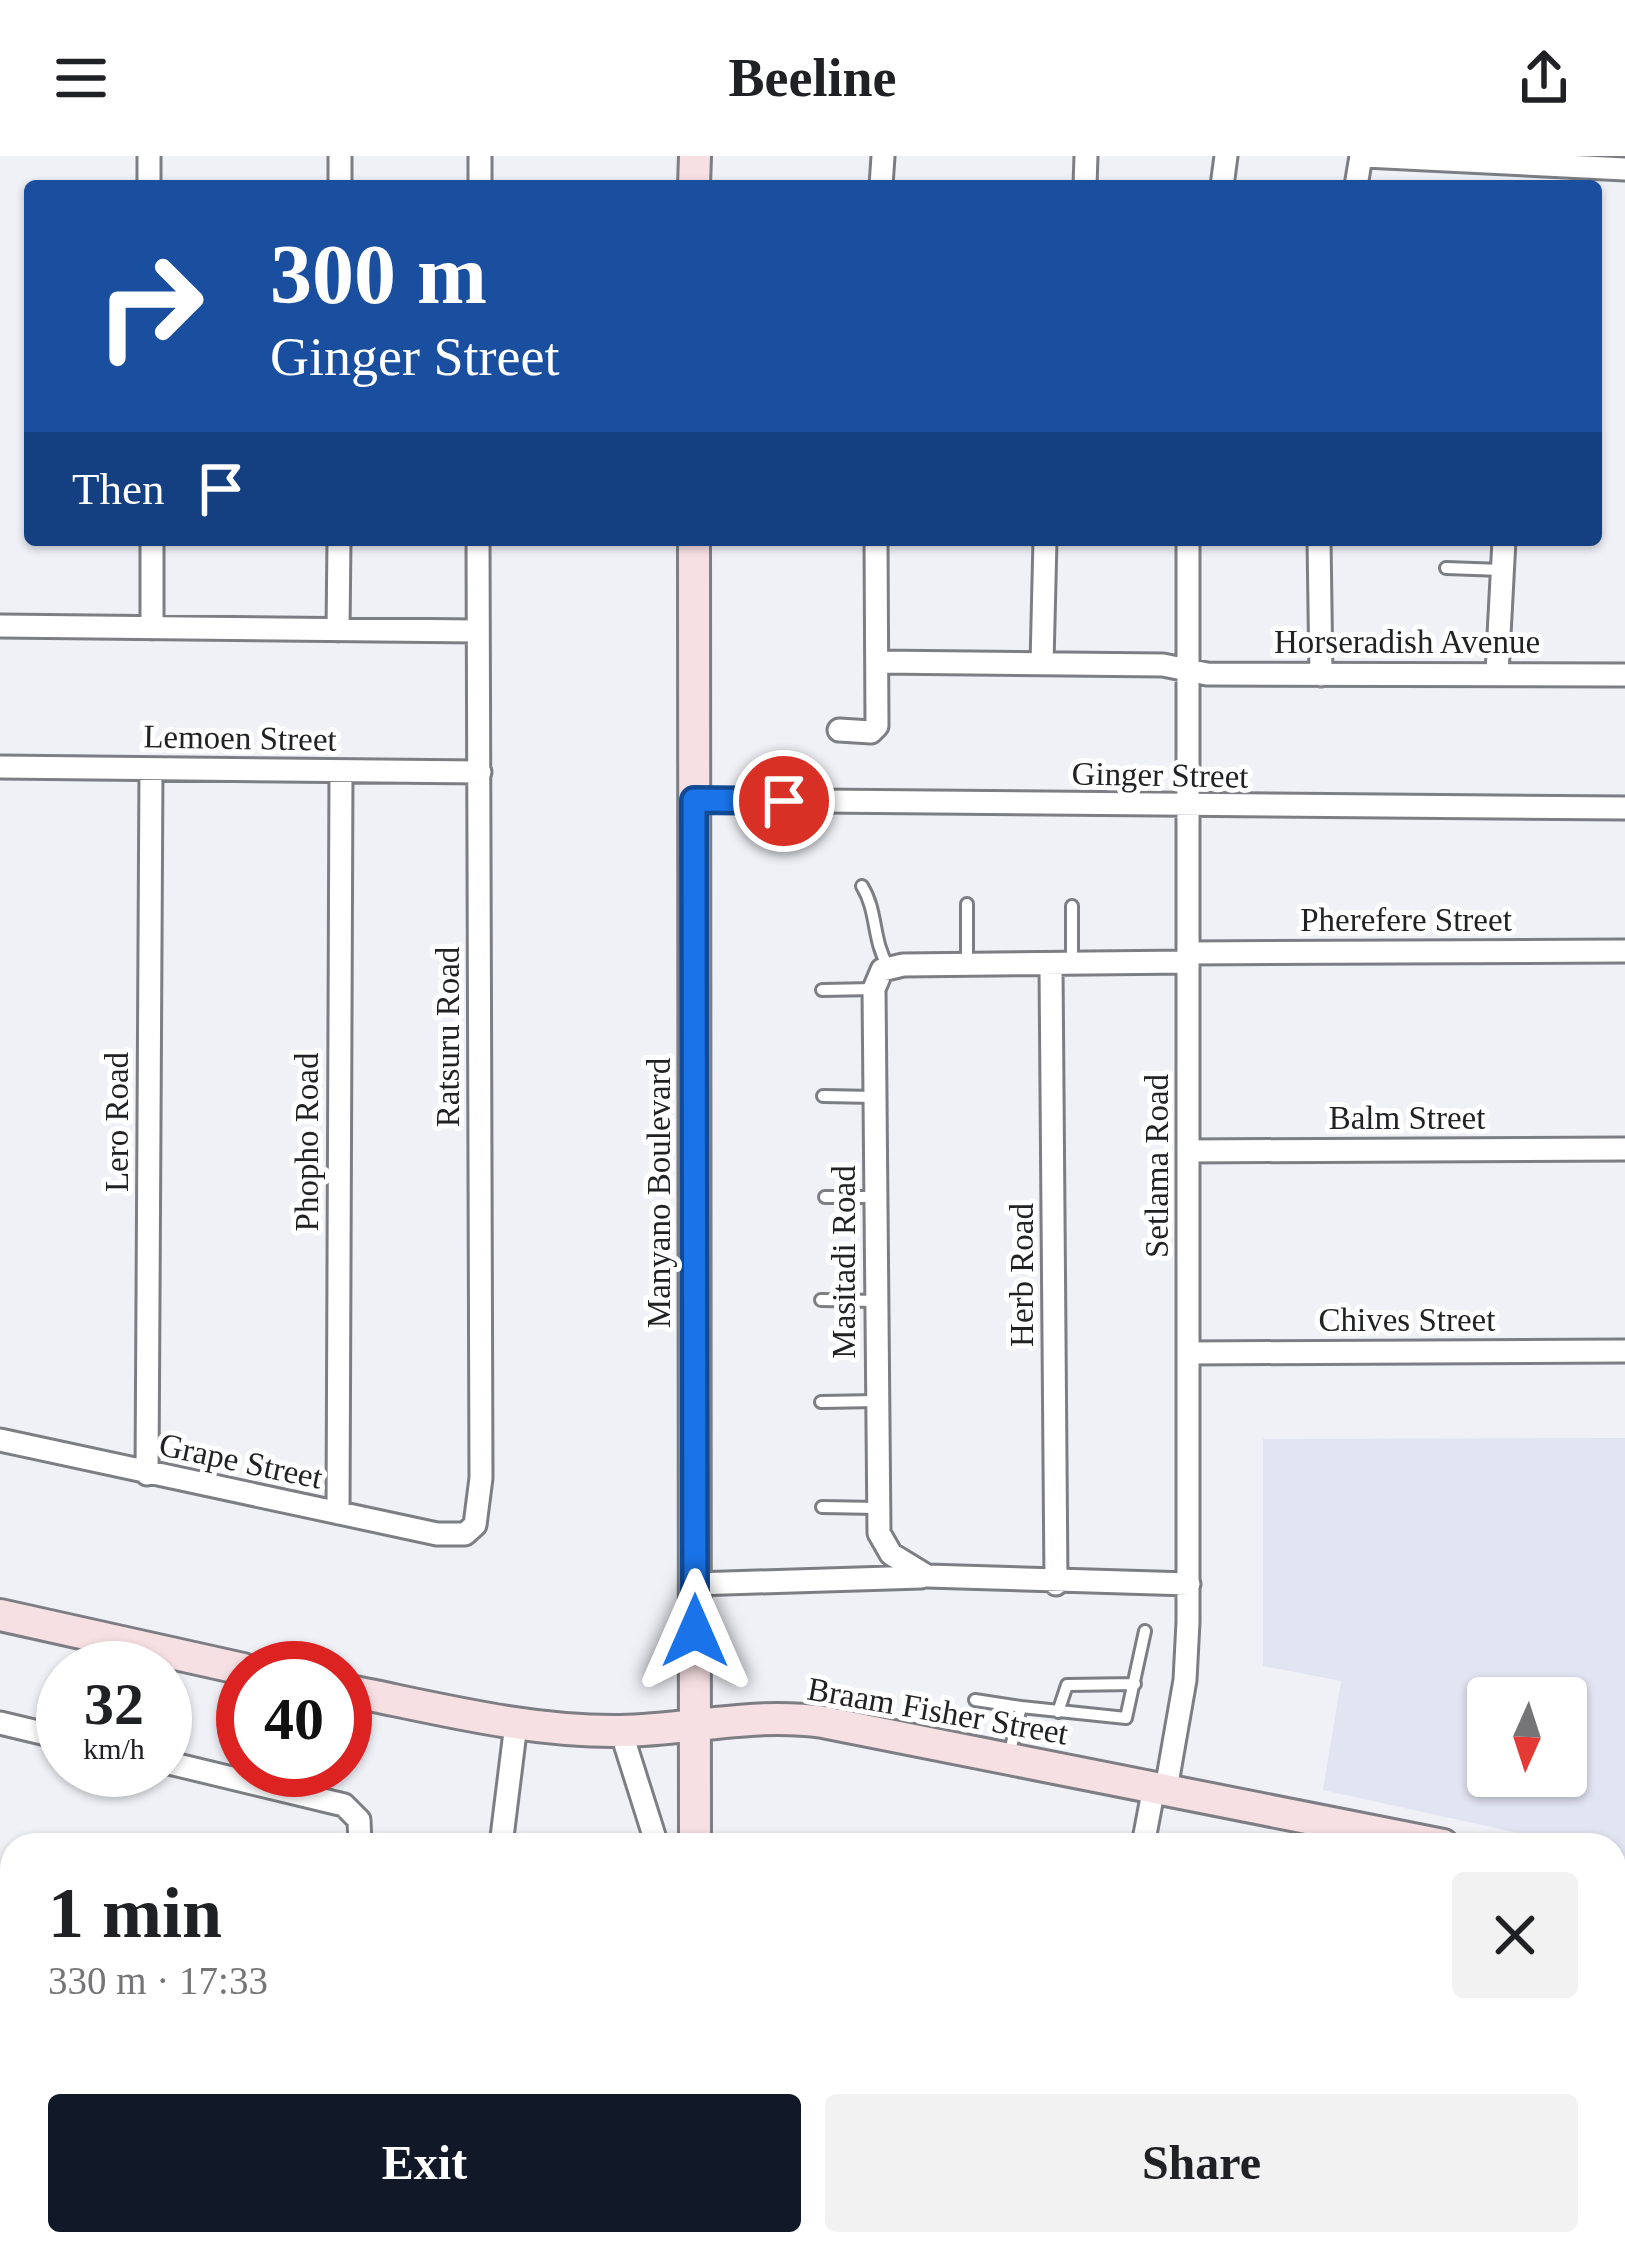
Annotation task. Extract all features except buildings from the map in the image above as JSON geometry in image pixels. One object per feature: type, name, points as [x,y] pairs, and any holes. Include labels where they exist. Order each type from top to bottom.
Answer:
[{"type":"street","points":[[1363,156],[1538,177],[1625,169]]},
{"type":"street","points":[[152,546],[152,628]]},
{"type":"street","points":[[338,546],[338,630]]},
{"type":"street","name":"Ratsuru Road","points":[[470,1531],[478,1517],[481,1478],[478,546]]},
{"type":"street","name":"Manyano Boulevard","points":[[694,546],[694,1833]]},
{"type":"street","points":[[839,730],[871,732],[877,726],[875,546]]},
{"type":"street","points":[[1042,663],[1045,546]]},
{"type":"street","name":"Setlama Road","points":[[1147,1833],[1185,1680],[1189,1584],[1189,546]]},
{"type":"street","points":[[1319,546],[1321,675]]},
{"type":"street","points":[[1497,673],[1504,546]]},
{"type":"street","points":[[0,626],[477,631]]},
{"type":"street","name":"Horseradish Avenue","points":[[878,662],[1042,663],[1321,675],[1625,675]]},
{"type":"street","name":"Lemoen Street","points":[[0,766],[480,772]]},
{"type":"street","name":"Lero Road","points":[[146,1474],[151,770]]},
{"type":"street","name":"Phopho Road","points":[[338,1513],[341,771]]},
{"type":"street","name":"Ginger Street","points":[[694,800],[1190,808],[1625,808]]},
{"type":"street","name":"Pherefere Street","points":[[1188,958],[1625,951]]},
{"type":"street","points":[[874,989],[888,966],[1062,966],[1188,958]]},
{"type":"street","name":"Herb Road","points":[[1056,1584],[1062,966]]},
{"type":"street","name":"Masitadi Road","points":[[874,989],[879,1533],[891,1553],[927,1576]]},
{"type":"street","name":"Balm Street","points":[[1189,1151],[1625,1149]]},
{"type":"street","name":"Chives Street","points":[[1190,1353],[1625,1351]]},
{"type":"street","name":"Grape Street","points":[[0,1440],[437,1534],[470,1531]]},
{"type":"street","points":[[695,1584],[927,1576],[1056,1584],[1189,1584]]},
{"type":"street","points":[[0,1615],[216,1663]]},
{"type":"street","name":"Braam Fisher Street","points":[[372,1695],[517,1724],[621,1731],[799,1719],[1383,1833]]},
{"type":"street","points":[[0,1723],[36,1732]]},
{"type":"street","points":[[503,1833],[517,1724]]},
{"type":"street","points":[[621,1731],[653,1833]]},
{"type":"street","points":[[192,1768],[344,1805],[359,1820],[360,1833]]},
{"type":"lane","points":[[1446,568],[1502,570]]},
{"type":"lane","points":[[862,886],[874,917],[874,938],[888,966]]},
{"type":"lane","points":[[967,904],[968,965]]},
{"type":"lane","points":[[1062,966],[1072,906]]},
{"type":"lane","points":[[822,990],[874,989]]},
{"type":"lane","points":[[823,1096],[875,1097]]},
{"type":"lane","points":[[825,1197],[876,1197]]},
{"type":"lane","points":[[821,1300],[877,1301]]},
{"type":"lane","points":[[821,1402],[878,1401]]},
{"type":"lane","points":[[822,1507],[878,1508]]},
{"type":"lane","points":[[975,1700],[1126,1718],[1145,1631]]},
{"type":"lane","points":[[1058,1712],[1066,1685],[1136,1684]]},
{"type":"lane","points":[[1009,1759],[1021,1707]]},
{"type":"shaded area","points":[[1625,1438],[1625,1833],[1518,1833],[1323,1790],[1341,1681],[1263,1666],[1263,1439]]},
{"type":"route","points":[[695,1631],[694,800],[784,801]]}]
